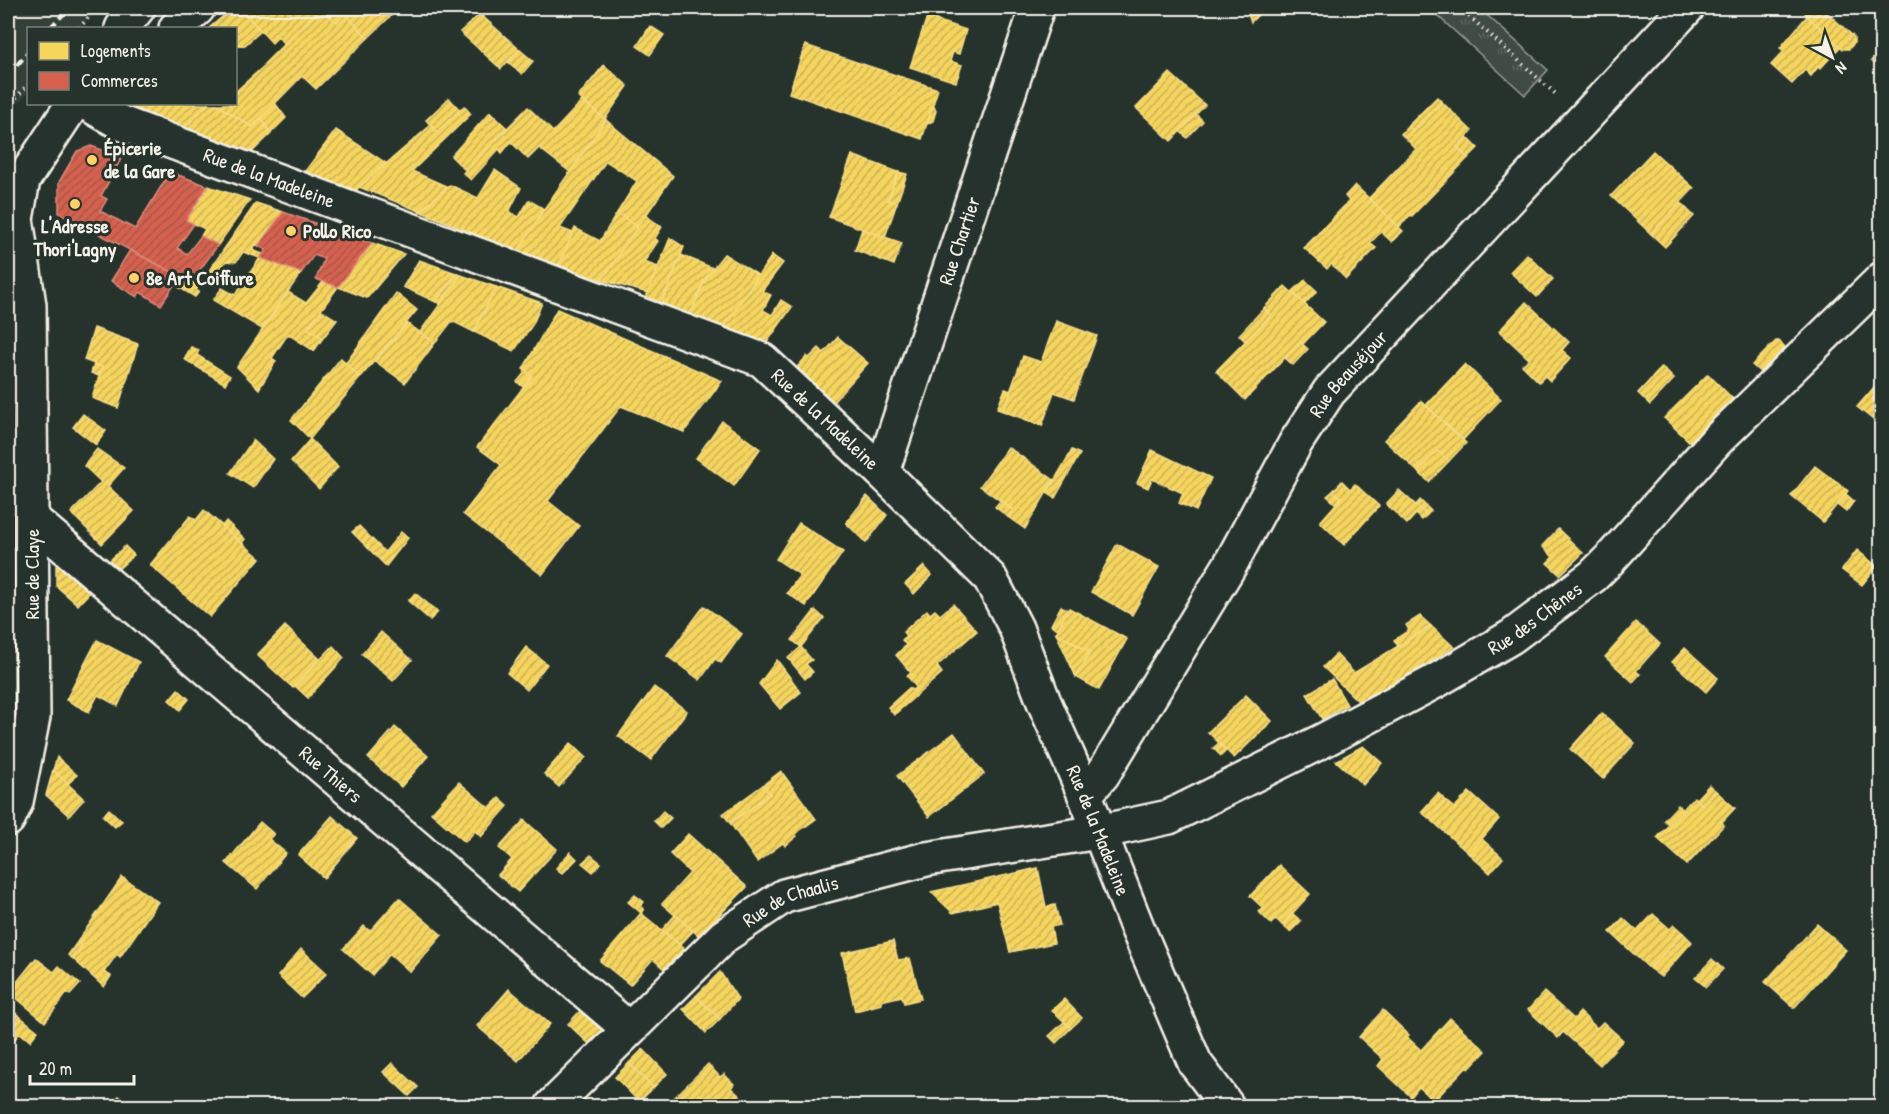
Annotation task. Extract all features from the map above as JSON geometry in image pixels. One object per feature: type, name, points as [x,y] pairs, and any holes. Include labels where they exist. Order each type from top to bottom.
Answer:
[{"type":"street","points":[[123,27],[138,8]]},
{"type":"street","points":[[177,27],[198,8]]},
{"type":"street","name":"Rue Chartier","points":[[882,472],[1037,8]]},
{"type":"street","name":"Rue Beauséjour","points":[[1085,795],[1103,774],[1218,585],[1296,442],[1329,392],[1687,8]]},
{"type":"street","name":"Rue de Claye","points":[[8,819],[16,802],[33,717],[29,305],[12,220],[23,180],[72,105]]},
{"type":"street","name":"Rue de la Madeleine","points":[[90,105],[121,123],[762,360],[882,472],[990,578],[1016,627],[1044,702],[1085,795],[1194,1063],[1227,1107]]},
{"type":"street","name":"Rue des Chênes","points":[[1099,832],[1169,817],[1342,731],[1434,682],[1511,637],[1593,576],[1717,440],[1881,279]]},
{"type":"street","name":"Rue Thiers","points":[[32,519],[629,1029]]},
{"type":"street","name":"Rue de Chaalis","points":[[552,1107],[724,936],[784,896],[926,859],[1099,832]]},
{"type":"path","points":[[1460,8],[1583,118]]},
{"type":"path","points":[[8,107],[27,85]]},
{"type":"shaded area","points":[[8,8],[99,8],[82,27],[27,27],[27,93],[8,116]]},
{"type":"green space","points":[[1429,8],[1479,8],[1548,70],[1525,95]]},
{"type":"building: Logements","points":[[233,8],[240,8],[261,31],[245,45],[237,46],[237,27],[210,27]]},
{"type":"building: Logements","points":[[240,8],[310,8],[316,14],[285,45],[278,37],[272,43]]},
{"type":"building: Logements","points":[[321,8],[337,22],[345,13],[368,38],[316,89],[302,76],[252,127],[218,105],[237,105],[237,90]]},
{"type":"building: Logements","points":[[321,8],[399,8],[368,38],[345,13],[337,22]]},
{"type":"building: Logements","points":[[1245,8],[1265,8],[1251,22]]},
{"type":"building: Logements","points":[[1807,8],[1822,8],[1854,37],[1854,43],[1849,49],[1843,49],[1805,14]]},
{"type":"building: Logements","points":[[480,14],[519,49],[501,69],[460,32]]},
{"type":"building: Logements","points":[[1807,16],[1840,47],[1811,76],[1805,70],[1792,84],[1771,65],[1784,51],[1780,48]]},
{"type":"building: Logements","points":[[927,17],[966,30],[959,54],[953,52],[950,61],[962,65],[956,82],[910,67]]},
{"type":"building: Logements","points":[[650,26],[664,35],[650,55],[637,46]]},
{"type":"building: Logements","points":[[805,45],[938,89],[922,139],[789,93]]},
{"type":"building: Logements","points":[[519,49],[533,61],[522,74],[508,62]]},
{"type":"building: Logements","points":[[1882,49],[1882,70],[1871,61]]},
{"type":"building: Logements","points":[[604,65],[628,86],[605,119],[578,97]]},
{"type":"building: Logements","points":[[1170,73],[1205,105],[1171,141],[1136,108]]},
{"type":"building: Logements","points":[[1437,97],[1442,102],[1414,131],[1408,126]]},
{"type":"building: Logements","points":[[449,98],[460,110],[437,132],[426,120]]},
{"type":"building: Logements","points":[[582,101],[606,120],[570,172],[539,148],[528,159],[511,142],[502,153],[499,149],[471,180],[463,173],[528,107],[553,132]]},
{"type":"building: Logements","points":[[1442,102],[1472,131],[1457,147],[1468,158],[1399,227],[1369,198],[1416,149],[1401,134],[1408,126],[1414,131]]},
{"type":"building: Logements","points":[[275,103],[286,118],[270,134],[261,118]]},
{"type":"building: Logements","points":[[933,104],[936,111],[933,121],[927,124]]},
{"type":"building: Logements","points":[[129,105],[207,105],[184,128],[130,108]]},
{"type":"building: Logements","points":[[207,105],[218,105],[252,127],[261,118],[271,134],[249,155],[182,131]]},
{"type":"building: Logements","points":[[464,106],[471,114],[412,171],[448,187],[419,211],[359,187],[431,125],[437,132]]},
{"type":"building: Logements","points":[[490,112],[507,128],[466,171],[451,156]]},
{"type":"building: Logements","points":[[1196,114],[1203,121],[1187,138],[1180,131]]},
{"type":"building: Logements","points":[[606,120],[673,176],[638,227],[617,213],[637,181],[606,161],[560,228],[573,233],[559,265],[518,251],[537,219]]},
{"type":"building: Logements","points":[[336,130],[386,163],[355,192],[303,174]]},
{"type":"building: Logements","points":[[1467,137],[1478,148],[1468,158],[1457,147]]},
{"type":"building: Logements","points":[[1653,151],[1694,188],[1651,234],[1611,196]]},
{"type":"building: Logements","points":[[852,155],[898,172],[888,200],[897,203],[885,237],[829,217]]},
{"type":"building: Logements","points":[[495,170],[521,188],[509,212],[519,217],[529,200],[544,209],[518,251],[419,211],[450,185],[478,198]]},
{"type":"building: Logements","points":[[898,172],[907,174],[897,203],[888,200]]},
{"type":"building: Logements","points":[[1355,185],[1403,231],[1392,242],[1381,232],[1370,243],[1376,248],[1346,279],[1331,264],[1327,269],[1304,248],[1349,201],[1345,196]]},
{"type":"building: Logements","points":[[208,186],[250,200],[218,245],[201,236],[205,229],[186,220]]},
{"type":"building: Logements","points":[[1680,202],[1694,216],[1665,247],[1651,234]]},
{"type":"building: Logements","points":[[256,203],[283,212],[258,246],[255,245],[252,250],[263,254],[260,258],[243,252],[236,262],[226,261],[214,279],[206,275]]},
{"type":"building: Logements","points":[[617,213],[638,227],[602,280],[559,265],[575,228],[600,241]]},
{"type":"building: Logements","points":[[645,215],[662,227],[655,238],[658,241],[644,262],[658,267],[648,293],[602,280]]},
{"type":"building: Logements","points":[[862,229],[902,243],[894,265],[855,250]]},
{"type":"building: Logements","points":[[670,238],[684,247],[662,303],[646,296]]},
{"type":"building: Logements","points":[[372,243],[404,254],[367,298],[338,287]]},
{"type":"building: Logements","points":[[724,254],[758,275],[724,329],[690,315],[706,277]]},
{"type":"building: Logements","points":[[1527,254],[1553,279],[1537,297],[1510,272]]},
{"type":"building: Logements","points":[[681,255],[713,268],[706,277],[690,315],[662,303]]},
{"type":"building: Logements","points":[[772,255],[783,263],[762,291],[771,295],[763,310],[772,315],[781,300],[792,307],[763,348],[725,325]]},
{"type":"building: Logements","points":[[260,258],[301,273],[262,329],[213,300],[222,288],[235,295]]},
{"type":"building: Logements","points":[[419,260],[456,273],[436,302],[403,287]]},
{"type":"building: Logements","points":[[456,273],[461,275],[441,304],[436,302]]},
{"type":"building: Logements","points":[[461,275],[496,287],[474,332],[452,321],[435,343],[420,332]]},
{"type":"building: Logements","points":[[180,276],[191,282],[185,291],[175,285]]},
{"type":"building: Logements","points":[[1305,280],[1317,291],[1305,304],[1292,292]]},
{"type":"building: Logements","points":[[191,282],[199,286],[196,290],[199,292],[195,297],[185,291]]},
{"type":"building: Logements","points":[[323,282],[338,287],[308,328],[323,338],[314,351],[288,334],[272,358],[276,361],[259,389],[237,367],[288,292],[306,303]]},
{"type":"building: Logements","points":[[1285,286],[1324,322],[1303,344],[1300,342],[1245,400],[1216,371],[1271,315],[1264,308]]},
{"type":"building: Logements","points":[[496,287],[542,303],[533,324],[514,351],[474,332]]},
{"type":"building: Logements","points":[[396,293],[417,310],[360,378],[346,363]]},
{"type":"building: Logements","points":[[1526,302],[1569,342],[1562,350],[1571,358],[1550,381],[1545,376],[1539,382],[1522,365],[1529,359],[1499,331]]},
{"type":"building: Logements","points":[[1264,308],[1271,315],[1245,341],[1239,335]]},
{"type":"building: Logements","points":[[557,309],[722,381],[684,432],[621,406],[548,501],[579,526],[542,575],[463,514],[501,465],[477,447],[532,376],[523,369]]},
{"type":"building: Logements","points":[[321,310],[337,320],[323,338],[308,328]]},
{"type":"building: Logements","points":[[1056,321],[1097,336],[1074,399],[1054,392],[1042,426],[1003,411],[1023,356],[1041,362]]},
{"type":"building: Logements","points":[[407,323],[435,343],[405,383],[375,361]]},
{"type":"building: Logements","points":[[94,328],[138,344],[118,408],[92,398],[102,367],[84,360]]},
{"type":"building: Logements","points":[[838,337],[868,363],[827,409],[790,375],[807,356],[809,358],[819,348],[824,353]]},
{"type":"building: Logements","points":[[1776,341],[1787,349],[1762,374],[1752,365]]},
{"type":"building: Logements","points":[[1300,342],[1308,349],[1293,365],[1285,358]]},
{"type":"building: Logements","points":[[191,347],[199,350],[197,355],[230,376],[225,384],[184,359]]},
{"type":"building: Logements","points":[[341,358],[360,378],[310,439],[291,420]]},
{"type":"building: Logements","points":[[94,364],[102,367],[99,376],[91,373]]},
{"type":"building: Logements","points":[[1465,364],[1501,399],[1463,440],[1426,405]]},
{"type":"building: Logements","points":[[1662,367],[1674,379],[1650,405],[1638,393]]},
{"type":"building: Logements","points":[[526,371],[532,376],[523,387],[517,382]]},
{"type":"building: Logements","points":[[1708,374],[1735,401],[1692,444],[1664,418]]},
{"type":"building: Logements","points":[[1882,378],[1882,427],[1857,407]]},
{"type":"building: Logements","points":[[1005,389],[1011,391],[1003,411],[997,409]]},
{"type":"building: Logements","points":[[1421,401],[1466,443],[1449,461],[1437,451],[1418,472],[1384,440]]},
{"type":"building: Logements","points":[[83,414],[106,431],[96,445],[73,427]]},
{"type":"building: Logements","points":[[722,421],[760,449],[734,486],[696,458]]},
{"type":"building: Logements","points":[[310,439],[338,467],[319,489],[291,461]]},
{"type":"building: Logements","points":[[253,440],[273,459],[253,488],[230,473]]},
{"type":"building: Logements","points":[[1008,447],[1054,480],[1025,529],[1008,517],[1013,510],[980,486]]},
{"type":"building: Logements","points":[[97,449],[124,468],[108,486],[134,511],[102,544],[71,513],[101,482],[84,466]]},
{"type":"building: Logements","points":[[1072,450],[1080,454],[1055,498],[1047,493]]},
{"type":"building: Logements","points":[[1152,450],[1211,478],[1196,511],[1179,503],[1183,493],[1152,479],[1148,488],[1137,483]]},
{"type":"building: Logements","points":[[1437,451],[1449,461],[1429,482],[1418,472]]},
{"type":"building: Logements","points":[[1815,466],[1848,491],[1823,522],[1791,496]]},
{"type":"building: Logements","points":[[1342,481],[1350,489],[1355,484],[1379,506],[1344,545],[1320,522],[1341,498],[1333,491]]},
{"type":"building: Logements","points":[[1399,490],[1427,515],[1422,520],[1416,514],[1407,524],[1386,504]]},
{"type":"building: Logements","points":[[1333,491],[1341,498],[1336,504],[1327,496]]},
{"type":"building: Logements","points":[[1846,494],[1854,501],[1846,512],[1837,505]]},
{"type":"building: Logements","points":[[867,496],[887,515],[866,543],[846,523]]},
{"type":"building: Logements","points":[[1420,500],[1431,511],[1427,515],[1416,505]]},
{"type":"building: Logements","points":[[1000,501],[1013,510],[1008,517],[995,507]]},
{"type":"building: Logements","points":[[204,510],[260,558],[210,617],[150,565],[190,516],[196,520]]},
{"type":"building: Logements","points":[[226,521],[245,539],[242,543],[222,526]]},
{"type":"building: Logements","points":[[799,523],[843,552],[806,606],[787,593],[800,575],[776,559]]},
{"type":"building: Logements","points":[[359,526],[385,552],[401,532],[408,538],[386,566],[352,532]]},
{"type":"building: Logements","points":[[1558,529],[1583,553],[1560,575],[1547,563],[1553,557],[1542,546]]},
{"type":"building: Logements","points":[[1117,544],[1159,567],[1132,615],[1091,592]]},
{"type":"building: Logements","points":[[125,546],[134,555],[116,571],[107,563]]},
{"type":"building: Logements","points":[[1857,550],[1877,566],[1862,585],[1842,570]]},
{"type":"building: Logements","points":[[56,563],[90,592],[78,605],[56,586]]},
{"type":"building: Logements","points":[[924,566],[932,575],[914,594],[905,584]]},
{"type":"building: Logements","points":[[415,593],[438,612],[430,620],[408,601]]},
{"type":"building: Logements","points":[[953,604],[977,631],[937,666],[942,673],[894,715],[888,707],[909,688],[912,690],[916,687],[907,676],[911,673],[896,655],[906,645],[902,640],[906,636],[903,632],[927,610],[930,614],[935,610],[940,615]]},
{"type":"building: Logements","points":[[704,606],[742,634],[721,663],[715,659],[700,680],[667,656]]},
{"type":"building: Logements","points":[[1061,606],[1068,610],[1058,629],[1051,625]]},
{"type":"building: Logements","points":[[1069,608],[1127,639],[1099,690],[1076,677],[1090,652],[1056,633]]},
{"type":"building: Logements","points":[[815,610],[824,618],[801,647],[792,640]]},
{"type":"building: Logements","points":[[1420,616],[1431,626],[1398,646],[1394,640],[1409,630],[1406,625]]},
{"type":"building: Logements","points":[[1636,622],[1660,644],[1636,671],[1640,674],[1633,682],[1605,657]]},
{"type":"building: Logements","points":[[285,626],[320,659],[293,688],[257,655]]},
{"type":"building: Logements","points":[[1431,626],[1454,647],[1362,705],[1323,667],[1336,654],[1354,673]]},
{"type":"building: Logements","points":[[381,632],[412,660],[393,681],[362,654]]},
{"type":"building: Logements","points":[[1056,633],[1090,652],[1076,677]]},
{"type":"building: Logements","points":[[97,640],[139,662],[118,706],[98,695],[89,712],[66,700]]},
{"type":"building: Logements","points":[[333,646],[344,658],[308,698],[295,686]]},
{"type":"building: Logements","points":[[526,647],[547,664],[527,690],[507,673]]},
{"type":"building: Logements","points":[[801,647],[812,660],[806,664],[813,672],[805,679],[788,658]]},
{"type":"building: Logements","points":[[1685,648],[1718,678],[1706,692],[1672,662]]},
{"type":"building: Logements","points":[[777,660],[801,692],[780,709],[759,684]]},
{"type":"building: Logements","points":[[1332,679],[1347,705],[1322,719],[1307,694]]},
{"type":"building: Logements","points":[[654,687],[687,711],[651,760],[618,736]]},
{"type":"building: Logements","points":[[178,689],[189,699],[180,710],[169,700]]},
{"type":"building: Logements","points":[[1246,695],[1272,721],[1234,758],[1208,732]]},
{"type":"building: Logements","points":[[1602,713],[1635,743],[1603,779],[1570,749]]},
{"type":"building: Logements","points":[[395,727],[428,756],[401,787],[368,758]]},
{"type":"building: Logements","points":[[954,733],[984,774],[929,817],[897,776]]},
{"type":"building: Logements","points":[[571,743],[586,757],[559,787],[544,774]]},
{"type":"building: Logements","points":[[1219,743],[1226,751],[1221,756],[1213,748]]},
{"type":"building: Logements","points":[[1363,746],[1382,763],[1363,785],[1336,761]]},
{"type":"building: Logements","points":[[57,757],[77,775],[68,784],[53,770]]},
{"type":"building: Logements","points":[[53,770],[84,799],[69,816],[46,795]]},
{"type":"building: Logements","points":[[781,771],[816,819],[795,834],[797,836],[785,846],[783,843],[757,862],[730,823],[770,794],[763,785]]},
{"type":"building: Logements","points":[[459,782],[489,808],[499,798],[508,806],[481,837],[475,831],[465,842],[431,813]]},
{"type":"building: Logements","points":[[763,785],[770,794],[730,823],[723,814]]},
{"type":"building: Logements","points":[[1709,785],[1716,791],[1703,806],[1696,799]]},
{"type":"building: Logements","points":[[1716,791],[1735,808],[1722,822],[1724,825],[1687,865],[1657,838],[1694,797],[1703,806]]},
{"type":"building: Logements","points":[[1469,792],[1499,819],[1469,854],[1430,819],[1446,801],[1454,808]]},
{"type":"building: Logements","points":[[1438,793],[1446,801],[1430,819],[1421,812]]},
{"type":"building: Logements","points":[[1678,805],[1683,810],[1669,825],[1664,820]]},
{"type":"building: Logements","points":[[109,809],[122,821],[115,827],[103,816]]},
{"type":"building: Logements","points":[[663,811],[671,818],[661,828],[654,821]]},
{"type":"building: Logements","points":[[332,816],[357,838],[324,878],[298,855]]},
{"type":"building: Logements","points":[[524,820],[557,849],[518,892],[498,875],[512,859],[499,848]]},
{"type":"building: Logements","points":[[260,822],[274,834],[269,839],[286,853],[257,889],[226,863]]},
{"type":"building: Logements","points":[[688,834],[747,887],[699,936],[662,904],[690,873],[670,854]]},
{"type":"building: Logements","points":[[1482,839],[1503,858],[1490,873],[1469,854]]},
{"type":"building: Logements","points":[[570,852],[577,859],[562,874],[556,868]]},
{"type":"building: Logements","points":[[591,855],[601,863],[593,872],[582,863]]},
{"type":"building: Logements","points":[[1279,865],[1310,894],[1282,925],[1276,919],[1271,924],[1259,912],[1263,908],[1250,896]]},
{"type":"building: Logements","points":[[1038,868],[1046,907],[1055,905],[1060,925],[1051,927],[1054,943],[1010,952],[997,902],[953,913],[931,892]]},
{"type":"building: Logements","points":[[122,877],[158,902],[120,957],[117,954],[104,972],[111,976],[104,987],[72,958],[82,945],[78,941]]},
{"type":"building: Logements","points":[[635,895],[644,902],[641,906],[644,909],[641,913],[628,902]]},
{"type":"building: Logements","points":[[399,898],[442,935],[410,972],[390,954],[372,975],[343,949],[364,926],[370,931]]},
{"type":"building: Logements","points":[[641,913],[685,949],[665,970],[653,959],[630,985],[600,961]]},
{"type":"building: Logements","points":[[1292,913],[1301,921],[1290,932],[1282,925]]},
{"type":"building: Logements","points":[[1653,914],[1670,929],[1674,925],[1683,933],[1650,969],[1610,932],[1623,918],[1637,931]]},
{"type":"building: Logements","points":[[675,915],[693,931],[680,945],[662,930]]},
{"type":"building: Logements","points":[[1817,924],[1846,950],[1794,1008],[1765,982]]},
{"type":"building: Logements","points":[[1683,933],[1692,942],[1661,977],[1650,969]]},
{"type":"building: Logements","points":[[78,941],[82,945],[72,958],[68,955]]},
{"type":"building: Logements","points":[[893,941],[898,960],[910,958],[921,999],[904,1003],[902,996],[855,1011],[842,953]]},
{"type":"building: Logements","points":[[301,949],[327,973],[302,998],[278,976]]},
{"type":"building: Logements","points":[[36,958],[54,972],[59,966],[80,984],[70,995],[67,993],[45,1022],[9,992]]},
{"type":"building: Logements","points":[[1712,959],[1723,969],[1706,987],[1695,978]]},
{"type":"building: Logements","points":[[720,972],[738,999],[720,1019],[696,996]]},
{"type":"building: Logements","points":[[509,989],[550,1024],[518,1061],[477,1026]]},
{"type":"building: Logements","points":[[1544,992],[1574,1019],[1580,1012],[1597,1028],[1603,1022],[1623,1040],[1600,1065],[1563,1032],[1558,1038],[1528,1010]]},
{"type":"building: Logements","points":[[696,996],[720,1019],[706,1033],[683,1009]]},
{"type":"building: Logements","points":[[1064,999],[1082,1018],[1071,1028],[1052,1010]]},
{"type":"building: Logements","points":[[8,1007],[38,1031],[30,1041],[20,1033],[8,1047]]},
{"type":"building: Logements","points":[[1383,1010],[1421,1050],[1450,1018],[1486,1051],[1469,1069],[1466,1067],[1434,1101],[1419,1087],[1411,1097],[1378,1066],[1383,1059],[1359,1037]]},
{"type":"building: Logements","points":[[580,1011],[602,1030],[589,1044],[568,1024]]},
{"type":"building: Logements","points":[[1064,1022],[1071,1028],[1056,1043],[1049,1036]]},
{"type":"building: Logements","points":[[643,1049],[667,1074],[653,1088],[629,1063]]},
{"type":"building: Logements","points":[[392,1063],[418,1087],[409,1096],[383,1072]]},
{"type":"building: Logements","points":[[629,1063],[653,1088],[639,1102],[615,1077]]},
{"type":"building: Logements","points":[[708,1064],[720,1077],[724,1074],[734,1084],[731,1088],[740,1096],[729,1106],[679,1106],[672,1100]]},
{"type":"building: Logements","points":[[119,1096],[132,1106],[123,1106],[115,1100]]},
{"type":"building: Commerces","points":[[91,146],[122,157],[101,196],[107,199],[100,211],[135,229],[170,172],[208,186],[186,220],[194,224],[177,248],[187,254],[201,236],[218,245],[191,282],[59,213],[59,182],[77,151]]},
{"type":"building: Commerces","points":[[283,212],[372,243],[338,287],[316,279],[324,259],[314,255],[301,273],[260,258],[266,250],[258,246]]},
{"type":"building: Commerces","points":[[130,250],[180,276],[161,305],[140,292],[137,297],[111,281]]},
{"type":"railway","points":[[51,27],[69,8]]},
{"type":"railway","points":[[8,76],[27,53]]},
{"type":"place","name":"Épicerie de la Gare","points":[[92,160]]},
{"type":"place","name":"L'Adresse Thori'Lagny","points":[[75,204]]},
{"type":"place","name":"Pollo Rico","points":[[291,231]]},
{"type":"place","name":"8e Art Coiffure","points":[[134,278]]}]
